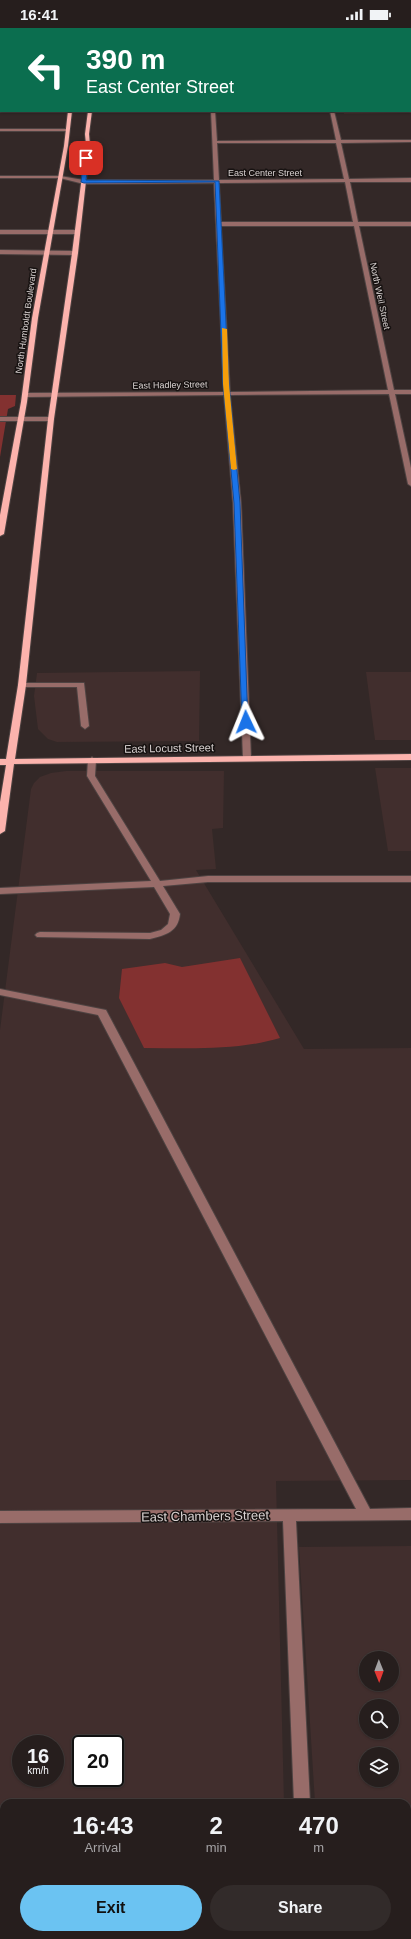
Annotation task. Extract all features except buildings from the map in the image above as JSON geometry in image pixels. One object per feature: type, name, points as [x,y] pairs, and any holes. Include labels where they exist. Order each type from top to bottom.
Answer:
[{"type":"main road","name":"North Humboldt Boulevard","points":[[0,534],[26,394],[34,318],[60,177],[70,112]]},
{"type":"main road","points":[[0,832],[5,762],[22,685],[50,419],[75,253],[84,182],[90,112]]},
{"type":"main road","name":"East Locust Street","points":[[5,762],[411,757]]},
{"type":"street","points":[[213,112],[220,224],[227,393],[237,503],[247,758]]},
{"type":"street","name":"North Weil Street","points":[[332,112],[411,484]]},
{"type":"street","points":[[0,130],[67,130]]},
{"type":"street","points":[[215,142],[411,141]]},
{"type":"street","name":"East Center Street","points":[[0,177],[60,177],[84,182],[411,180]]},
{"type":"street","points":[[220,224],[411,224]]},
{"type":"street","points":[[0,232],[77,232]]},
{"type":"street","points":[[0,252],[75,253]]},
{"type":"street","name":"East Hadley Street","points":[[26,394],[411,392]]},
{"type":"street","points":[[0,419],[50,419]]},
{"type":"street","points":[[22,685],[80,685],[85,726]]},
{"type":"street","points":[[40,935],[150,936],[164,933],[171,929],[174,924],[174,914],[91,776],[92,760]]},
{"type":"street","points":[[0,891],[157,884],[208,879],[411,878]]},
{"type":"street","points":[[0,992],[102,1012],[366,1514]]},
{"type":"street","name":"East Chambers Street","points":[[0,1517],[411,1514]]},
{"type":"street","points":[[289,1515],[302,1799]]},
{"type":"shaded area","points":[[344,112],[411,112],[411,113],[344,114]]},
{"type":"shaded area","points":[[0,395],[16,395],[15,406],[8,409],[0,457]]},
{"type":"shaded area","points":[[200,671],[199,741],[57,742],[48,739],[38,729],[34,696],[37,673]]},
{"type":"shaded area","points":[[366,672],[411,672],[411,740],[375,740]]},
{"type":"shaded area","points":[[375,768],[411,768],[411,851],[388,851]]},
{"type":"shaded area","points":[[66,771],[224,771],[223,828],[212,829],[216,869],[196,870],[304,1049],[411,1048],[411,1480],[276,1481],[284,1799],[0,1799],[0,1030],[31,789],[40,777],[51,773]]},
{"type":"shaded area","points":[[240,958],[280,1038],[229,1047],[144,1048],[119,998],[122,969],[165,963],[182,967]]},
{"type":"shaded area","points":[[411,1546],[411,1799],[315,1799],[299,1547]]},
{"type":"slow traffic","points":[[224,329],[226,384],[234,469]]},
{"type":"route","points":[[86,158],[84,182],[217,181],[226,384],[237,503],[246,722]]}]
